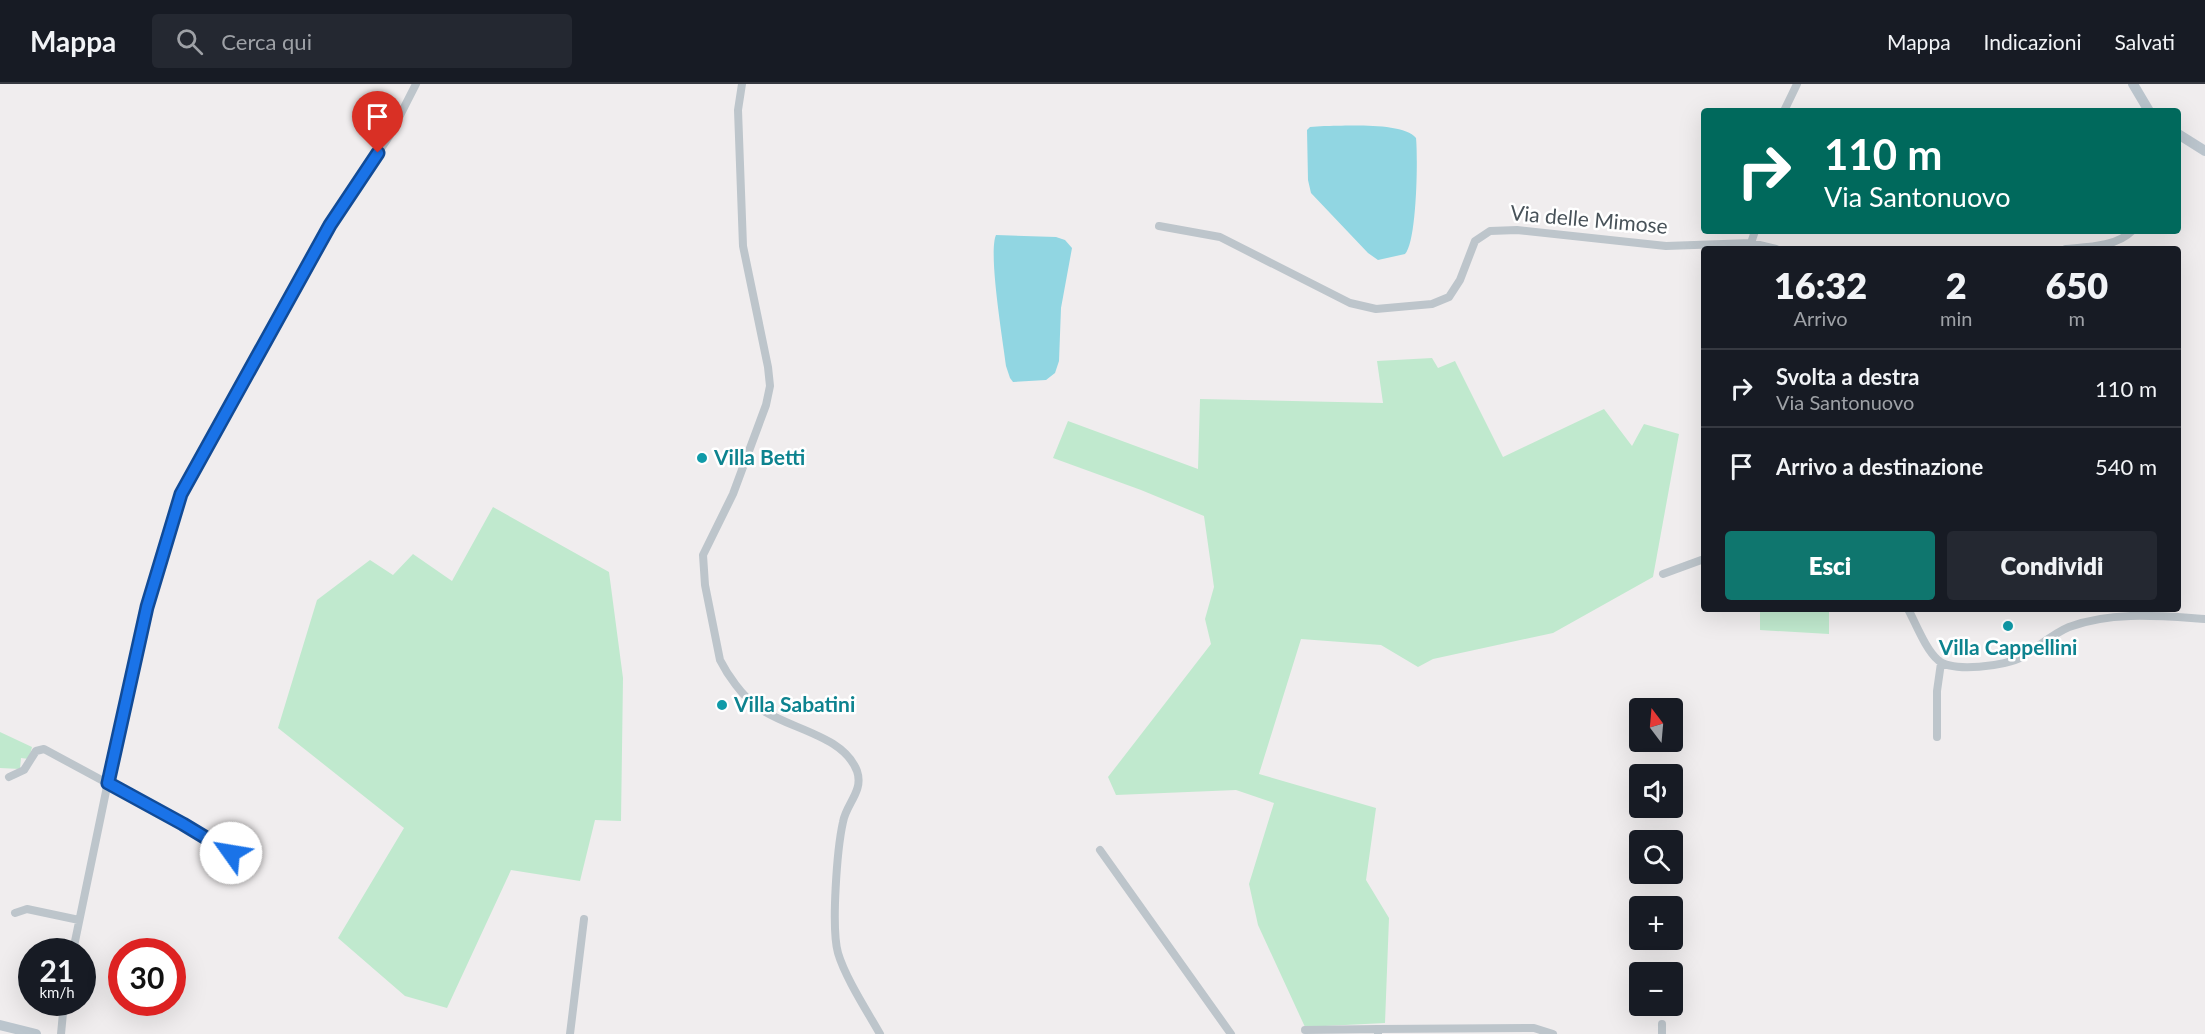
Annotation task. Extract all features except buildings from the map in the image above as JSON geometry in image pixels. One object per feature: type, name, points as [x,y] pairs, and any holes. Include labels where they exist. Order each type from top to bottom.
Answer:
[{"type":"street","points":[[76,938],[147,607],[181,494],[330,225],[390,135],[416,84]]},
{"type":"street","points":[[742,84],[738,110],[743,246],[770,386],[766,405],[733,494],[703,555],[705,585],[720,660],[724,669],[745,695],[765,712],[844,750],[858,774],[859,785],[856,795],[843,819],[837,878],[835,940],[843,966],[879,1034]]},
{"type":"street","points":[[1785,108],[1797,84]]},
{"type":"street","points":[[2133,84],[2147,108]]},
{"type":"street","points":[[2181,136],[2205,151]]},
{"type":"street","name":"Via delle Mimose","points":[[1159,226],[1220,237],[1350,303],[1376,309],[1432,304],[1449,297],[1460,280],[1476,241],[1490,231],[1517,230],[1666,246],[1750,246]]},
{"type":"street","points":[[2091,246],[2116,241],[2127,234]]},
{"type":"street","points":[[1663,574],[1701,560]]},
{"type":"street","points":[[1910,612],[1932,654],[1941,663],[1951,666],[1985,667],[2004,665],[2021,658],[2062,631],[2088,622],[2144,615],[2205,619]]},
{"type":"street","points":[[1937,737],[1937,692],[1941,663]]},
{"type":"street","points":[[9,777],[24,770],[34,753],[42,748],[183,824],[231,853]]},
{"type":"street","points":[[1100,850],[1232,1034]]},
{"type":"street","points":[[15,913],[27,909],[79,920]]},
{"type":"street","points":[[570,1034],[584,920]]},
{"type":"street","points":[[61,1034],[63,1016]]},
{"type":"street","points":[[1662,1024],[1662,1034]]},
{"type":"street","points":[[0,1025],[36,1034]]},
{"type":"street","points":[[1305,1030],[1378,1032],[1534,1028],[1554,1034]]},
{"type":"green space","points":[[1432,358],[1438,368],[1455,361],[1503,457],[1604,409],[1632,446],[1644,424],[1679,434],[1653,577],[1553,633],[1433,659],[1418,667],[1381,645],[1301,639],[1259,774],[1376,808],[1366,880],[1389,918],[1385,1023],[1305,1027],[1258,925],[1249,884],[1274,803],[1236,790],[1116,795],[1108,777],[1211,644],[1205,619],[1214,587],[1204,516],[1053,458],[1068,421],[1198,469],[1200,399],[1383,403],[1377,361]]},
{"type":"green space","points":[[493,507],[609,572],[623,678],[621,821],[595,820],[580,881],[511,870],[447,1008],[405,996],[338,938],[404,828],[278,728],[317,600],[370,560],[393,575],[413,554],[452,581]]},
{"type":"green space","points":[[1760,612],[1829,612],[1829,634],[1760,630]]},
{"type":"green space","points":[[0,732],[32,747],[29,759],[21,758],[20,769],[0,768]]},
{"type":"water","points":[[1310,127],[1387,127],[1399,129],[1416,138],[1417,180],[1414,217],[1409,246],[1405,254],[1378,260],[1368,253],[1311,193],[1308,180],[1307,130]]},
{"type":"water","points":[[996,235],[1056,237],[1065,240],[1072,248],[1061,308],[1059,361],[1055,373],[1046,380],[1013,382],[1010,378],[1006,366],[995,278]]},
{"type":"place","name":"Villa Betti","points":[[702,458]]},
{"type":"place","name":"Villa Cappellini","points":[[2008,626]]},
{"type":"place","name":"Villa Sabatini","points":[[722,705]]},
{"type":"route","points":[[231,853],[108,783],[128,685],[147,607],[181,494],[330,225],[378,153]]}]
